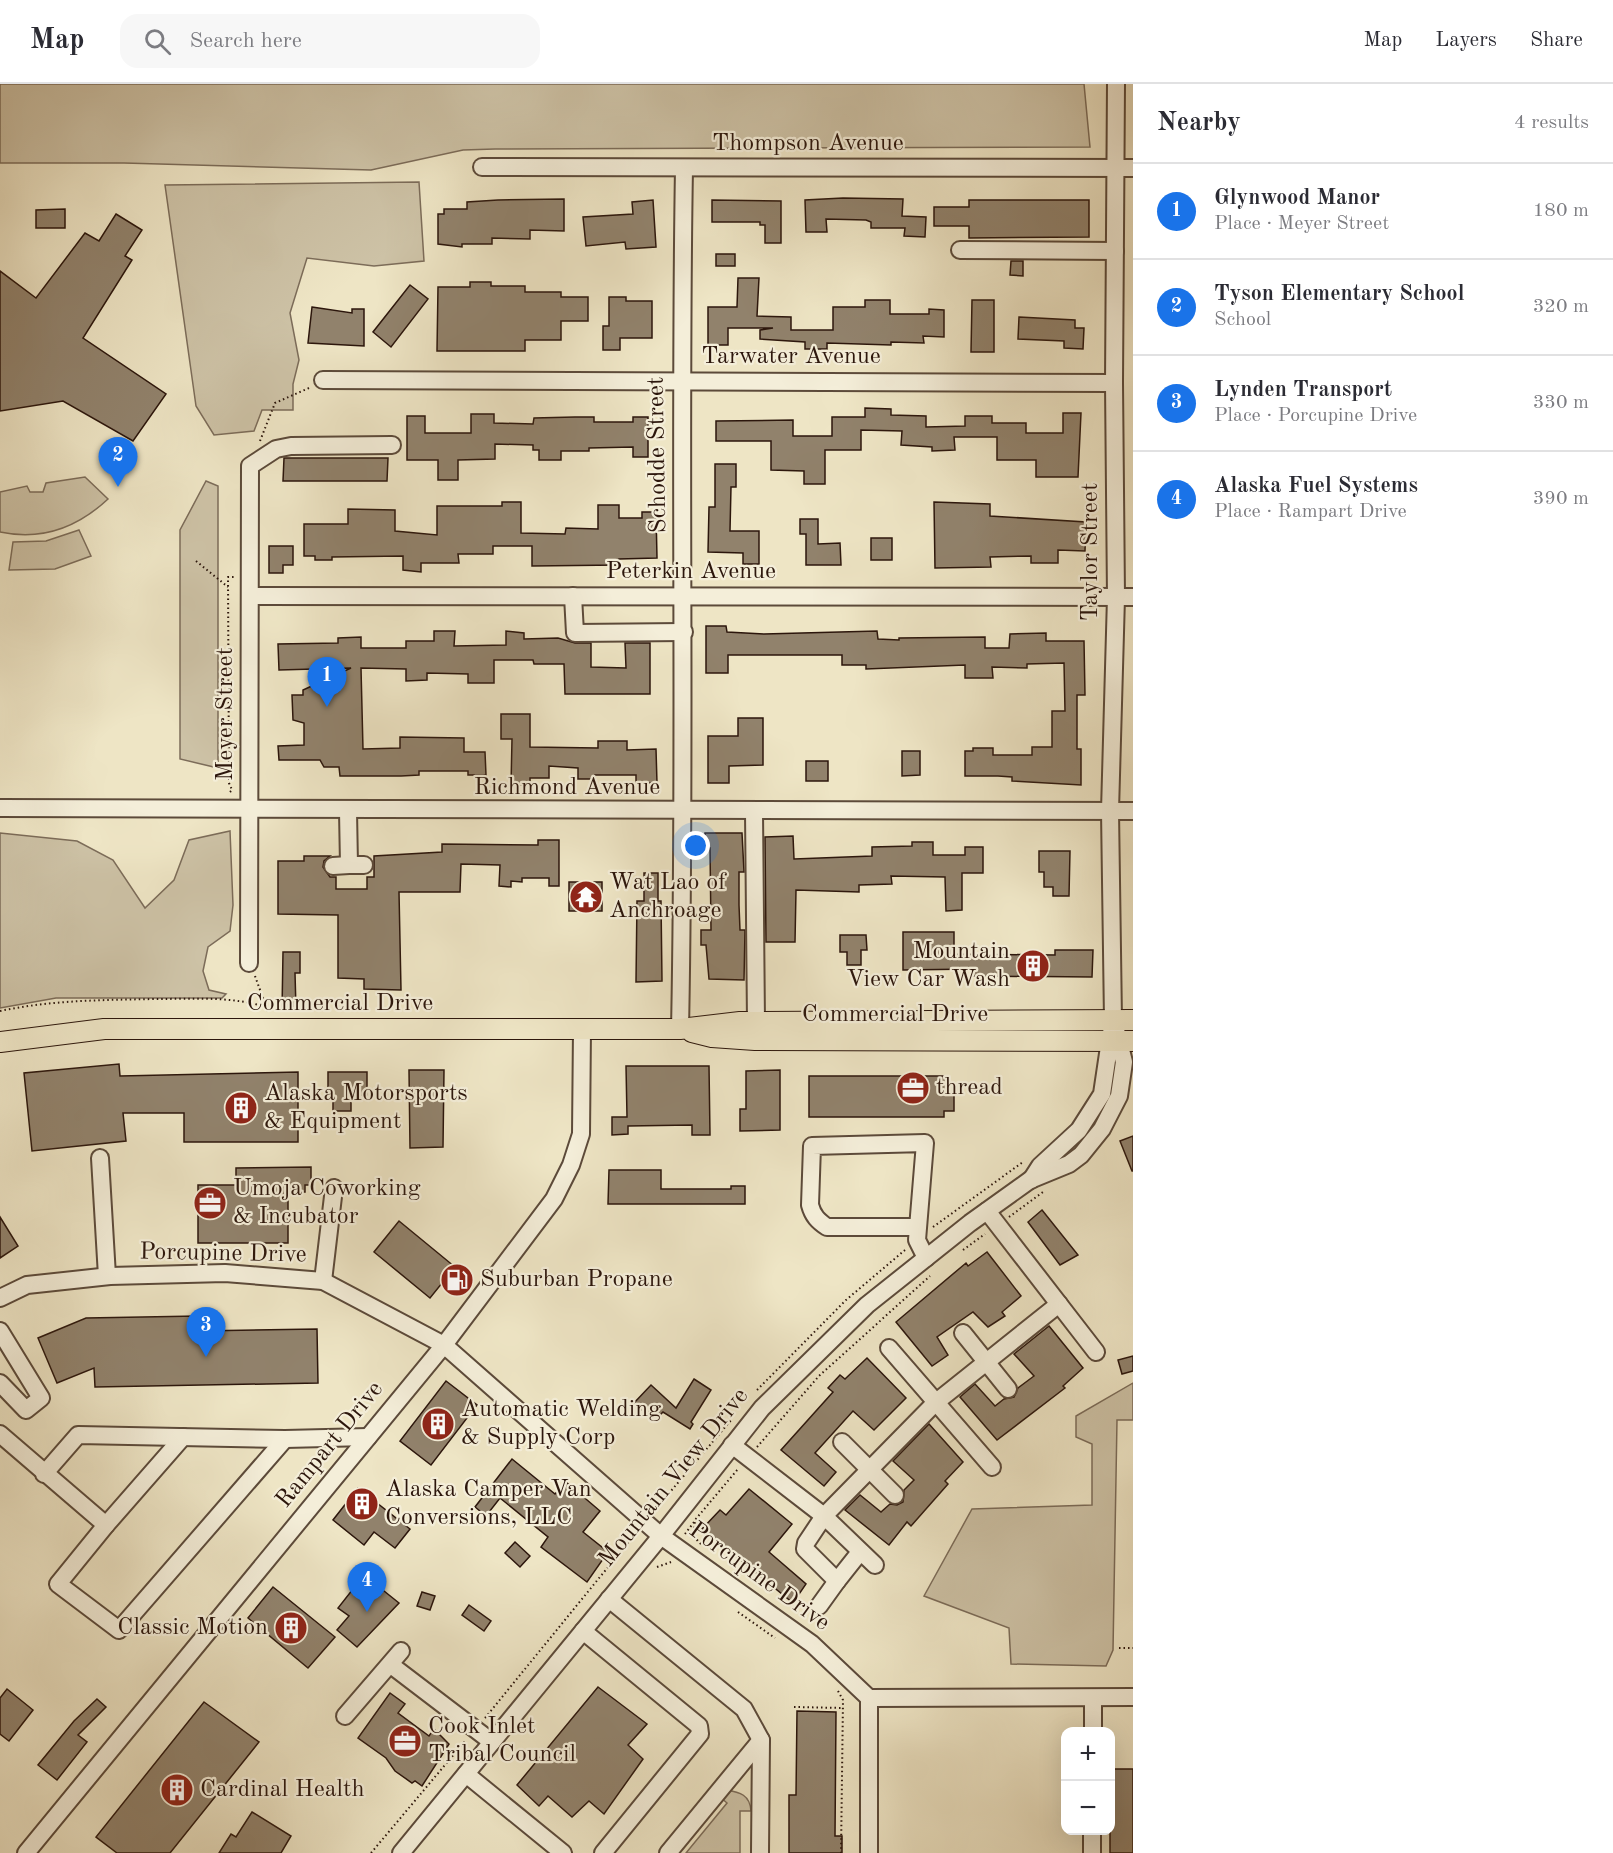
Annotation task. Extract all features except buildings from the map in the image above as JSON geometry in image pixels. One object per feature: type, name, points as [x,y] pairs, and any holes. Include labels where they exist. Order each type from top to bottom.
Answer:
[{"type":"main road","name":"Commercial Drive","points":[[0,1042],[104,1029],[680,1029],[756,1022],[1123,1020]]},
{"type":"main road","name":"Commercial Drive","points":[[680,1029],[712,1037],[755,1040],[1121,1041]]},
{"type":"street","name":"Taylor Street","points":[[1116,84],[1125,168],[1115,251],[1114,383],[1125,597],[1110,811],[1123,1020]]},
{"type":"street","name":"Thompson Avenue","points":[[483,167],[1125,168]]},
{"type":"street","name":"Schodde Street","points":[[680,1029],[684,596],[680,380],[684,168]]},
{"type":"street","points":[[960,250],[1115,251]]},
{"type":"street","name":"Tarwater Avenue","points":[[323,380],[1114,383]]},
{"type":"street","points":[[250,466],[276,449],[291,446],[392,445]]},
{"type":"street","name":"Meyer Street","points":[[249,963],[250,466]]},
{"type":"street","name":"Peterkin Avenue","points":[[249,596],[1125,597]]},
{"type":"street","points":[[573,596],[574,633],[684,632]]},
{"type":"street","name":"Richmond Avenue","points":[[0,808],[682,812],[1133,811]]},
{"type":"street","points":[[348,811],[349,865]]},
{"type":"street","points":[[754,812],[756,1022]]},
{"type":"street","name":"Mountain View Drive","points":[[401,1853],[661,1536],[762,1408],[851,1321],[931,1264],[987,1211],[1030,1180],[1040,1166],[1079,1131],[1102,1094],[1121,1041],[1123,1020]]},
{"type":"street","name":"Rampart Drive","points":[[26,1853],[444,1345],[554,1199],[571,1165],[581,1134],[582,1029]]},
{"type":"street","points":[[918,1227],[827,1227],[813,1215],[810,1206],[812,1146],[925,1143],[917,1240],[931,1264]]},
{"type":"street","points":[[100,1158],[107,1276]]},
{"type":"street","points":[[323,1281],[334,1188]]},
{"type":"street","points":[[987,1211],[1096,1352]]},
{"type":"street","name":"Porcupine Drive","points":[[0,1298],[27,1285],[107,1276],[225,1273],[323,1281],[444,1345],[661,1536],[812,1644],[869,1698]]},
{"type":"street","points":[[837,1581],[805,1550],[806,1543],[824,1516],[935,1402],[1059,1304]]},
{"type":"street","points":[[0,1331],[41,1398],[26,1410],[0,1383]]},
{"type":"street","points":[[963,1333],[1008,1389]]},
{"type":"street","points":[[889,1348],[992,1467]]},
{"type":"street","points":[[0,1434],[106,1525]]},
{"type":"street","points":[[44,1474],[78,1435],[285,1439],[368,1437]]},
{"type":"street","points":[[183,1437],[58,1584],[119,1630],[285,1439]]},
{"type":"street","points":[[842,1442],[895,1495]]},
{"type":"street","points":[[732,1445],[824,1516],[875,1565]]},
{"type":"street","points":[[819,1606],[860,1552]]},
{"type":"street","points":[[609,1599],[744,1708],[761,1740],[760,1853]]},
{"type":"street","points":[[583,1631],[699,1726],[700,1734],[603,1853]]},
{"type":"street","points":[[345,1716],[401,1651]]},
{"type":"street","points":[[391,1665],[492,1742]]},
{"type":"street","points":[[869,1853],[869,1698],[1133,1697]]},
{"type":"street","points":[[1093,1698],[1093,1727]]},
{"type":"street","points":[[669,1853],[761,1740]]},
{"type":"street","points":[[466,1774],[563,1853]]},
{"type":"street","points":[[1092,1835],[1092,1853]]},
{"type":"path","points":[[250,466],[275,403],[323,380]]},
{"type":"path","points":[[196,561],[228,587]]},
{"type":"path","points":[[227,795],[232,790],[229,783],[228,577]]},
{"type":"path","points":[[262,991],[268,1012]]},
{"type":"path","points":[[0,1011],[61,1002],[150,999],[240,1000],[266,1007]]},
{"type":"path","points":[[955,1256],[1045,1191]]},
{"type":"path","points":[[706,1548],[697,1540],[695,1520],[819,1376],[931,1264]]},
{"type":"path","points":[[1119,1648],[1133,1648]]},
{"type":"path","points":[[841,1853],[843,1700]]},
{"type":"path","points":[[795,1707],[843,1708]]},
{"type":"shaded area","points":[[0,84],[1084,84],[1090,147],[463,150],[371,170],[124,163],[0,163]]},
{"type":"shaded area","points":[[419,182],[424,261],[374,266],[307,258],[290,313],[299,360],[293,384],[293,410],[262,410],[254,431],[214,435],[196,406],[165,185]]},
{"type":"shaded area","points":[[85,477],[108,499],[84,517],[72,524],[45,533],[30,535],[0,532],[0,492],[27,486],[30,492],[43,492],[46,483]]},
{"type":"shaded area","points":[[206,481],[218,486],[218,768],[180,759],[180,530]]},
{"type":"shaded area","points":[[79,530],[91,556],[55,569],[9,570],[13,542],[46,541]]},
{"type":"shaded area","points":[[230,831],[233,905],[230,931],[208,947],[203,971],[209,990],[226,994],[222,998],[56,998],[0,1008],[0,833],[77,841],[113,860],[145,908],[174,880],[189,840]]},
{"type":"shaded area","points":[[1133,1383],[1133,1420],[1117,1420],[1113,1650],[1106,1666],[1011,1664],[1009,1628],[924,1596],[972,1509],[1092,1505],[1092,1444],[1076,1437],[1076,1416]]},
{"type":"shaded area","points":[[726,1790],[743,1795],[749,1801],[751,1811],[740,1811],[740,1853],[686,1853],[727,1803],[719,1796]]},
{"type":"place","name":"Tyson Elementary School","points":[[118,487]]},
{"type":"place","name":"Glynwood Manor","points":[[327,707]]},
{"type":"place","name":"Wat Lao of Anchroage","points":[[586,897]]},
{"type":"place","name":"Mountain View Car Wash","points":[[1033,966]]},
{"type":"place","name":"thread","points":[[913,1088]]},
{"type":"place","name":"Alaska Motorsports & Equipment","points":[[241,1108]]},
{"type":"place","name":"Umoja Coworking & Incubator","points":[[210,1203]]},
{"type":"place","name":"Suburban Propane","points":[[457,1280]]},
{"type":"place","name":"Lynden Transport","points":[[206,1357]]},
{"type":"place","name":"Automatic Welding & Supply Corp","points":[[438,1424]]},
{"type":"place","name":"Alaska Camper Van Conversions, LLC","points":[[362,1504]]},
{"type":"place","name":"Alaska Fuel Systems","points":[[367,1612]]},
{"type":"place","name":"Classic Motion","points":[[291,1628]]},
{"type":"place","name":"Cook Inlet Tribal Council","points":[[405,1741]]},
{"type":"place","name":"Cardinal Health","points":[[177,1790]]}]
